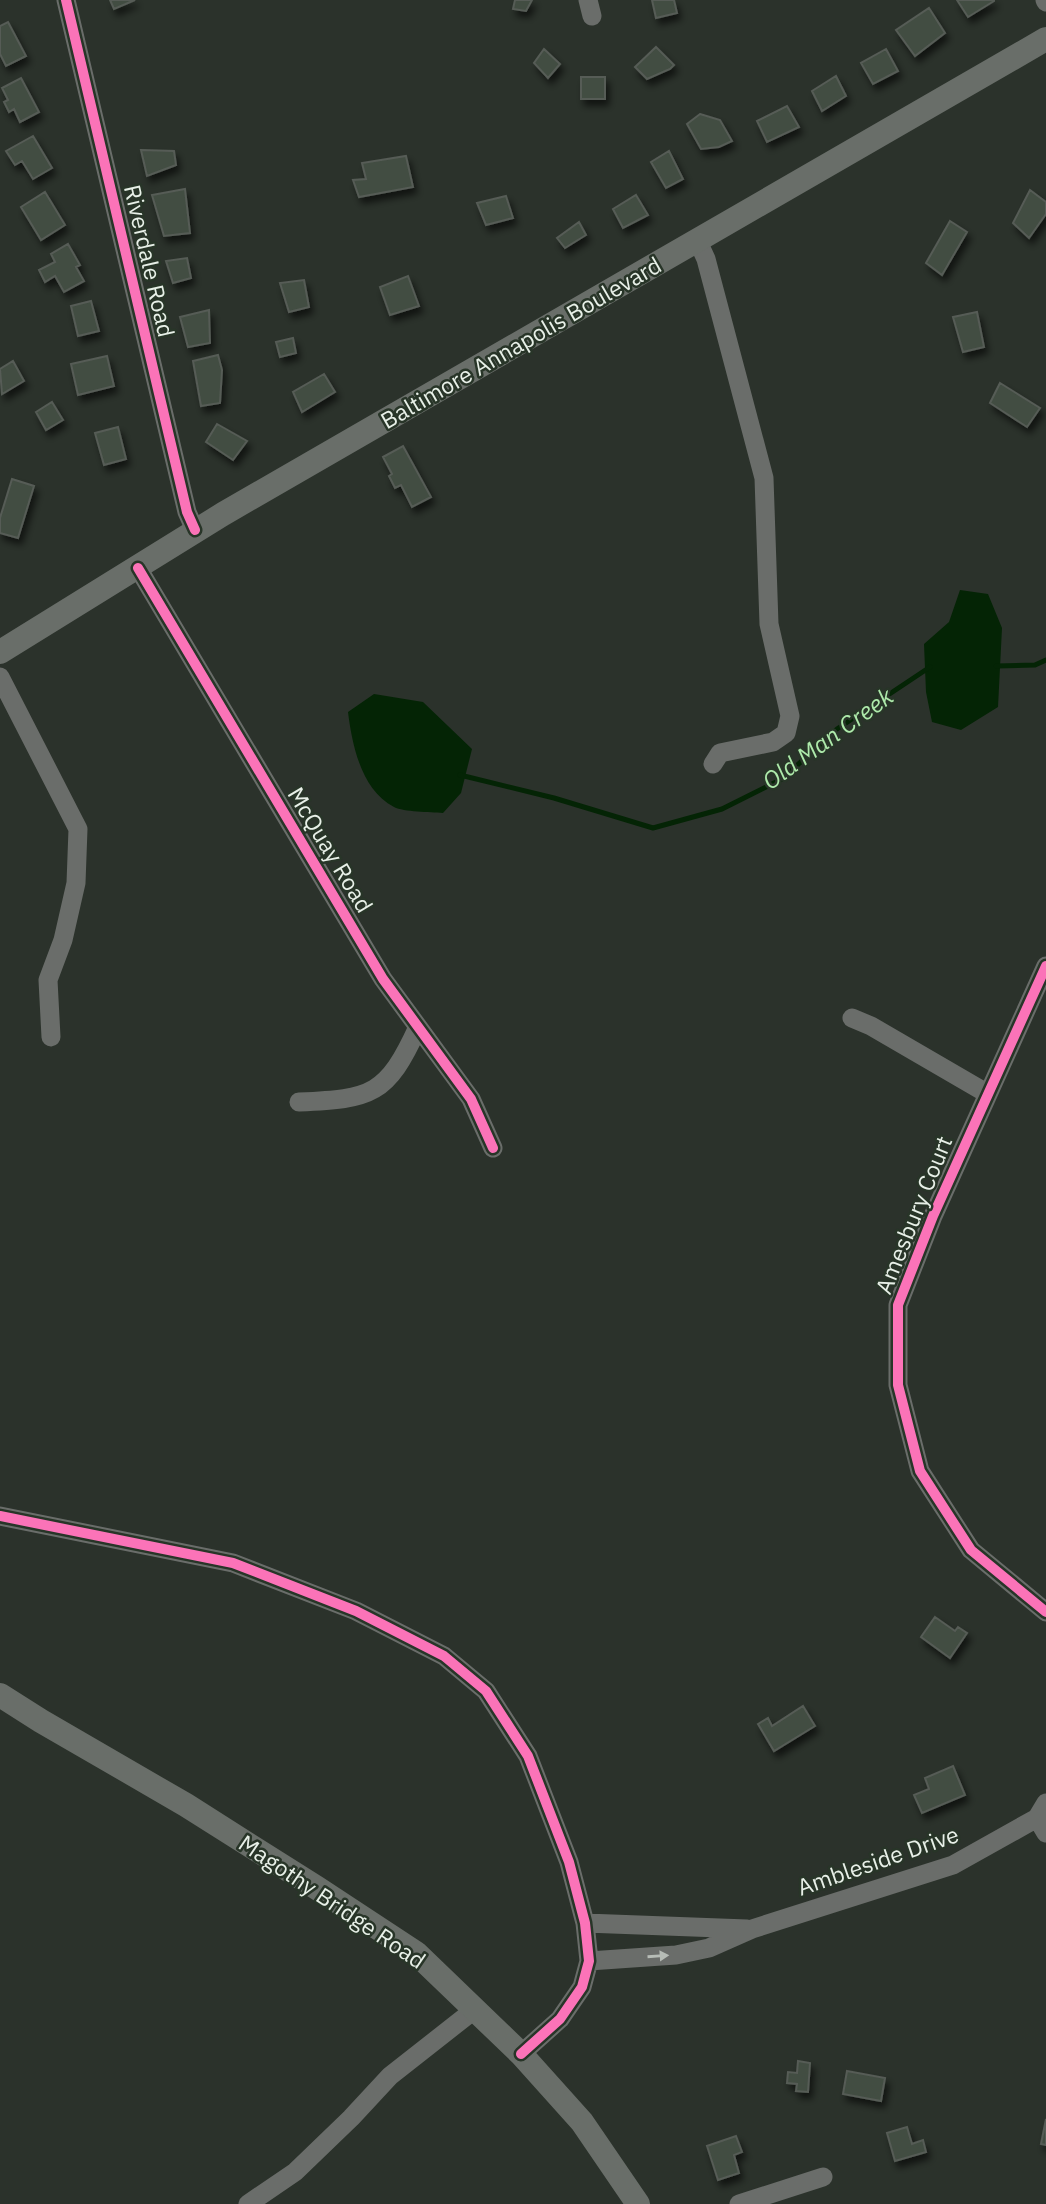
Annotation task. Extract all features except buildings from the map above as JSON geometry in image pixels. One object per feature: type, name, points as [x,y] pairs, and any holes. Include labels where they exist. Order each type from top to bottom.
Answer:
[{"type":"main road","name":"Baltimore Annapolis Boulevard","points":[[0,652],[195,530],[1046,39]]},
{"type":"main road","name":"Magothy Bridge Road","points":[[0,1695],[186,1805],[416,1953],[521,2054],[582,2122],[638,2204]]},
{"type":"street","name":"Riverdale Road","points":[[66,0],[187,512],[195,530]]},
{"type":"street","points":[[695,242],[706,259],[764,478],[769,624],[790,716],[786,733],[773,742],[720,753],[713,764]]},
{"type":"street","name":"McQuay Road","points":[[138,568],[383,979],[471,1100],[493,1148]]},
{"type":"street","points":[[0,677],[78,829],[76,883],[63,940],[48,980],[51,1037]]},
{"type":"street","name":"Amesbury Court","points":[[1046,966],[933,1216],[898,1305],[898,1385],[920,1471],[971,1550],[1046,1612]]},
{"type":"street","points":[[852,1018],[871,1026],[988,1094]]},
{"type":"street","points":[[299,1102],[327,1101],[368,1094],[390,1077],[405,1055],[418,1027]]},
{"type":"street","points":[[0,1516],[233,1563],[356,1611],[444,1656],[486,1691],[528,1756],[569,1862],[585,1923],[589,1961],[582,1987],[560,2019],[521,2054]]},
{"type":"street","name":"Ambleside Drive","points":[[589,1961],[676,1955],[709,1948],[752,1929],[953,1866],[1043,1818]]},
{"type":"street","name":"Ambleside Drive","points":[[585,1923],[752,1929]]},
{"type":"street","points":[[248,2204],[295,2172],[390,2076],[474,2010]]},
{"type":"street","points":[[738,2204],[823,2177]]},
{"type":"shaded area","points":[[960,590],[988,594],[1002,628],[998,707],[961,730],[932,722],[926,692],[924,644],[949,622]]},
{"type":"shaded area","points":[[374,694],[423,702],[472,749],[461,793],[443,813],[398,809],[383,799],[366,778],[352,738],[348,712]]},
{"type":"waterway","name":"Old Man Creek","points":[[996,666],[1035,665],[1046,660]]},
{"type":"waterway","name":"Old Man Creek","points":[[460,775],[554,798],[653,828],[722,809],[782,779],[837,729],[930,667]]},
{"type":"cycle path","points":[[66,0],[187,512],[195,530]]},
{"type":"cycle path","points":[[138,568],[383,979],[471,1099],[493,1148]]},
{"type":"cycle path","points":[[1046,966],[933,1216],[898,1305],[898,1385],[920,1471],[971,1550],[1046,1612]]},
{"type":"cycle path","points":[[0,1516],[233,1563],[356,1611],[444,1656],[486,1691],[528,1756],[569,1862],[585,1923],[589,1961],[582,1987],[560,2019],[521,2054]]}]
